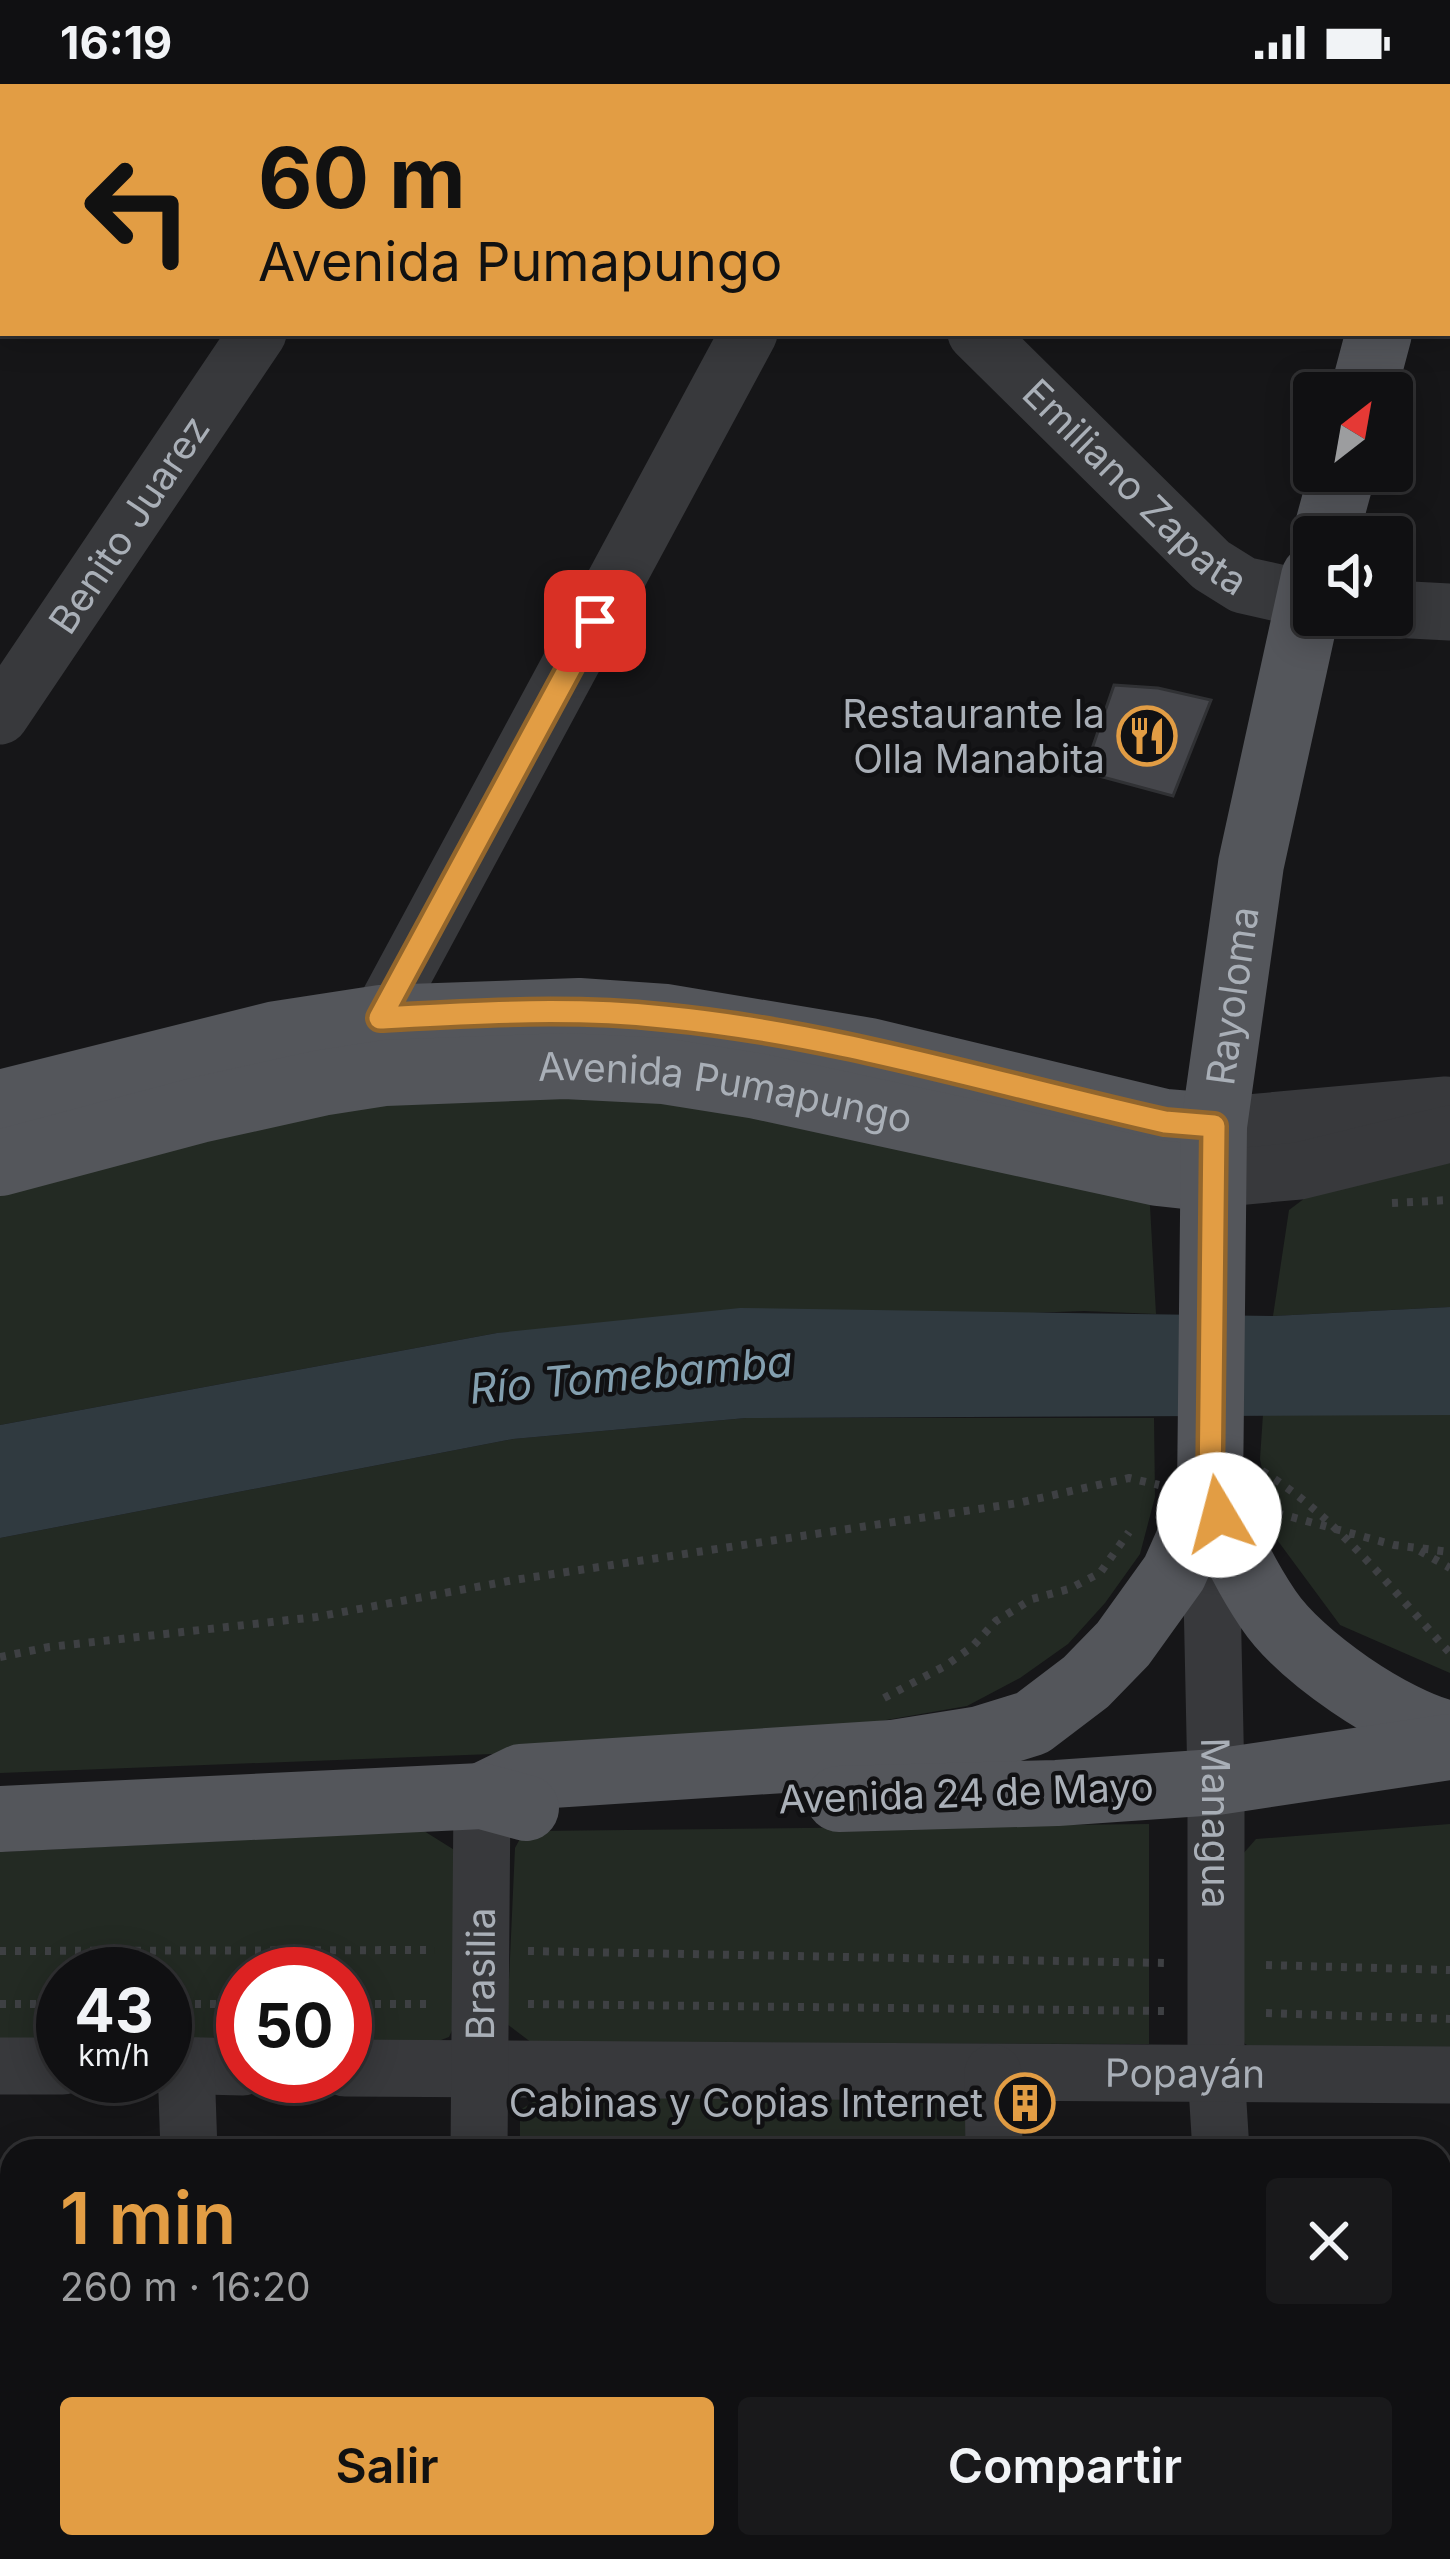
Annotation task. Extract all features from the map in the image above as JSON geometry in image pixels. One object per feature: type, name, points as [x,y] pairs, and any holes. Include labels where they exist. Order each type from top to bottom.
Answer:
[{"type":"main road","points":[[1369,372],[1378,336]]},
{"type":"main road","name":"Rayoloma","points":[[1123,1644],[1174,1573],[1199,1481],[1213,1170],[1251,864],[1302,636]]},
{"type":"main road","name":"Avenida Pumapungo","points":[[0,1163],[580,1011],[666,1017],[870,1051],[1165,1122],[1213,1170]]},
{"type":"main road","name":"Avenida Pumapungo","points":[[0,1103],[276,1034],[384,1061]]},
{"type":"main road","name":"Rayoloma","points":[[1199,1481],[1270,1614],[1360,1693],[1404,1718],[1450,1734]]},
{"type":"main road","name":"Avenida 24 de Mayo","points":[[482,1796],[521,1777],[892,1753],[980,1739],[1032,1723],[1086,1682],[1123,1644]]},
{"type":"main road","name":"Avenida 24 de Mayo","points":[[0,1819],[482,1796],[520,1808],[1058,1793],[1216,1782],[1450,1747]]},
{"type":"street","name":"Benito Juarez","points":[[0,716],[256,336]]},
{"type":"street","points":[[384,1061],[746,336]]},
{"type":"street","name":"Emiliano Zapata","points":[[979,336],[1211,565],[1243,585],[1293,590]]},
{"type":"street","points":[[1413,610],[1450,612]]},
{"type":"street","name":"Avenida Pumapungo","points":[[1213,1170],[1450,1105]]},
{"type":"street","name":"Avenida Pumapungo","points":[[1213,1170],[1298,1171],[1450,1134]]},
{"type":"street","name":"Managua","points":[[1199,1481],[1216,1782],[1220,2139]]},
{"type":"street","name":"Brasilia","points":[[479,2139],[482,1796]]},
{"type":"street","points":[[0,2066],[36,2066]]},
{"type":"street","name":"Popayán","points":[[372,2069],[1450,2075]]},
{"type":"street","points":[[993,2073],[994,2139]]},
{"type":"street","points":[[181,2103],[187,2139]]},
{"type":"path","points":[[0,1657],[49,1647],[316,1617],[514,1580],[1018,1503],[1129,1478],[1199,1481],[1259,1469],[1292,1492],[1364,1558],[1450,1653]]},
{"type":"path","points":[[1199,1481],[1246,1509],[1296,1515],[1413,1548],[1450,1552]]},
{"type":"path","points":[[872,1706],[945,1666],[972,1647],[996,1621],[1032,1599],[1069,1589],[1100,1573],[1130,1532],[1199,1481]]},
{"type":"path","points":[[1413,1548],[1450,1568]]},
{"type":"path","points":[[0,1951],[482,1977],[1217,1988],[1450,1970]]},
{"type":"path","points":[[372,1999],[482,1977],[1217,1988],[1450,2019]]},
{"type":"path","points":[[0,2004],[36,2004]]},
{"type":"shaded area","points":[[637,1081],[1149,1188],[1156,1314],[1084,1311],[497,1333],[0,1425],[0,1195],[339,1103]]},
{"type":"shaded area","points":[[1450,1154],[1450,1307],[1273,1316],[1289,1210],[1321,1186]]},
{"type":"shaded area","points":[[1263,1414],[1450,1415],[1450,1673],[1340,1625],[1275,1537],[1260,1459]]},
{"type":"shaded area","points":[[746,1418],[1154,1418],[1155,1497],[1140,1554],[1068,1644],[1020,1678],[967,1706],[696,1753],[492,1754],[0,1773],[0,1538],[513,1439]]},
{"type":"shaded area","points":[[1149,1824],[1149,2044],[532,2043],[507,2024],[515,1848],[521,1837],[535,1831]]},
{"type":"shaded area","points":[[1450,1824],[1450,2051],[1257,2050],[1245,2044],[1238,2030],[1242,1855],[1256,1839]]},
{"type":"shaded area","points":[[424,1831],[456,1851],[454,2026],[449,2037],[433,2043],[372,2042],[372,1947],[216,1947],[216,2041],[192,2041],[192,1947],[36,1947],[36,2040],[0,2040],[0,1852]]},
{"type":"shaded area","points":[[541,2097],[957,2099],[969,2108],[971,2139],[520,2139],[520,2110]]},
{"type":"water","name":"Río Tomebamba","points":[[1450,1307],[1450,1415],[746,1418],[513,1439],[0,1538],[0,1425],[497,1333],[740,1308],[1273,1316]]},
{"type":"building","name":"Restaurante la Olla Manabita","points":[[1114,685],[1158,688],[1211,700],[1173,796],[1084,772]]},
{"type":"building","name":"Cabinas y Copias Internet","points":[[1009,2085],[1041,2085],[1041,2121],[1010,2122]]},
{"type":"place","name":"Restaurante la Olla Manabita","points":[[1147,736]]},
{"type":"place","name":"Cabinas y Copias Internet","points":[[1025,2103]]},
{"type":"route","points":[[595,621],[380,1018],[580,1011],[666,1017],[870,1051],[1165,1122],[1214,1126],[1210,1492],[1219,1515]]}]
